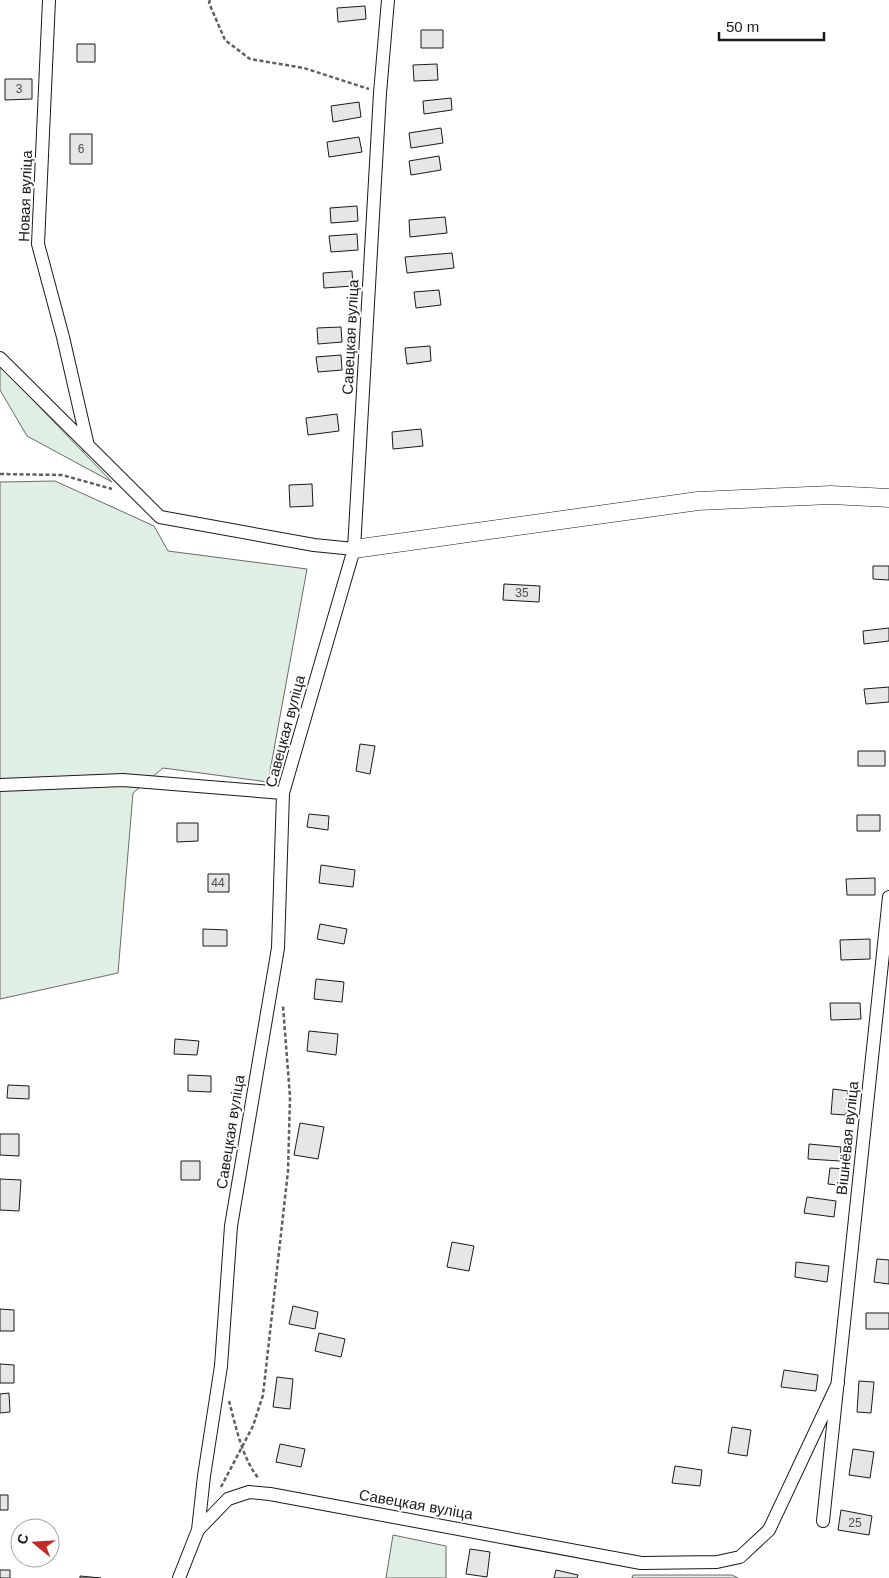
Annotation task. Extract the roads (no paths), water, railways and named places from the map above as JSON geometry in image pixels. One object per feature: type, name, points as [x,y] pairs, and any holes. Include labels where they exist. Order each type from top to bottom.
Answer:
[{"type":"street","name":"Новая вуліца","points":[[49,0],[38,244],[63,337],[88,446]]},
{"type":"street","name":"Савецкая вуліца","points":[[179,1578],[198,1530],[204,1476],[221,1366],[231,1226],[278,948],[283,793],[354,549],[380,93],[388,0]]},
{"type":"street","points":[[0,358],[160,517],[314,545],[354,549],[698,501],[831,495],[889,498]]},
{"type":"street","points":[[0,785],[124,780],[283,793]]},
{"type":"street","name":"Вішнёвая вуліца","points":[[823,1521],[889,897]]},
{"type":"street","name":"Вішнёвая вуліца","points":[[641,1563],[717,1562],[740,1557],[769,1530],[838,1383]]},
{"type":"street","name":"Савецкая вуліца","points":[[198,1530],[228,1499],[249,1492],[270,1494],[641,1563]]}]
